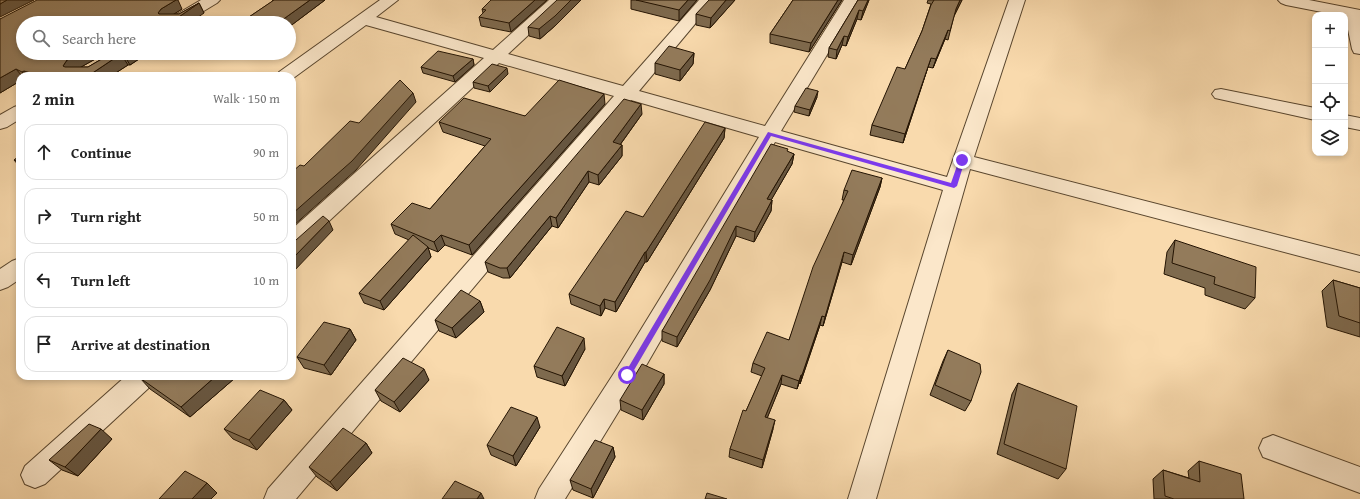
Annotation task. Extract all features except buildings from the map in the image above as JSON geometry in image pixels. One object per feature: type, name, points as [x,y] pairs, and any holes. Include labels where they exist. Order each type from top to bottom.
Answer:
[{"type":"street","points":[[185,16],[212,0]]},
{"type":"street","points":[[291,72],[390,0]]},
{"type":"street","points":[[296,238],[558,0]]},
{"type":"street","points":[[278,499],[707,0]]},
{"type":"street","points":[[549,499],[627,375],[770,134],[852,0]]},
{"type":"street","points":[[862,499],[962,160],[1016,0]]},
{"type":"street","points":[[1286,0],[1356,14],[1360,49]]},
{"type":"street","points":[[364,19],[954,186]]},
{"type":"street","points":[[1221,94],[1312,113]]},
{"type":"street","points":[[0,123],[16,113]]},
{"type":"street","points":[[1348,121],[1360,124]]},
{"type":"street","points":[[962,160],[1360,264]]},
{"type":"street","points":[[0,281],[16,270]]},
{"type":"street","points":[[35,475],[140,380]]},
{"type":"street","points":[[1273,448],[1360,480]]},
{"type":"route","points":[[627,375],[770,134],[954,186],[962,160]]}]
